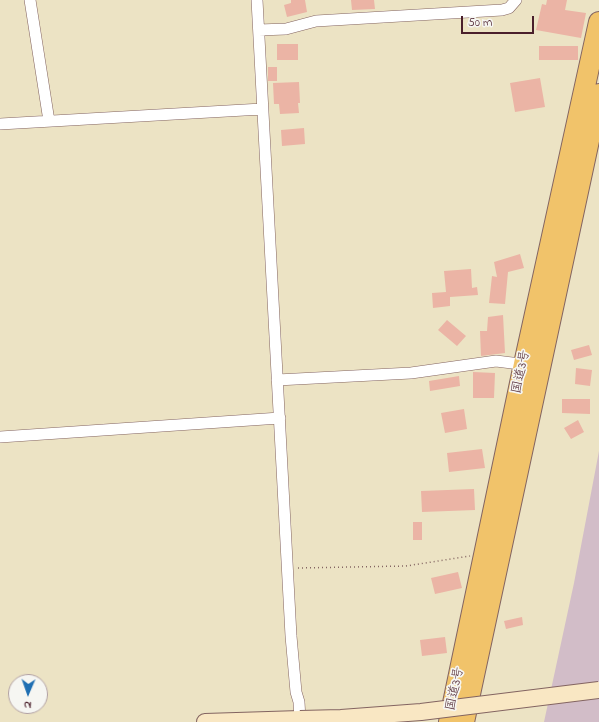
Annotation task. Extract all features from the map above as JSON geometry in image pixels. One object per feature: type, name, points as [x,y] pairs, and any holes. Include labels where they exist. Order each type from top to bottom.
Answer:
[{"type":"highway","name":"国道3号","points":[[464,722],[599,22]]},
{"type":"highway","name":"国道3号","points":[[449,722],[483,554],[532,366],[599,94]]},
{"type":"street","points":[[30,0],[49,121]]},
{"type":"street","points":[[257,0],[291,636],[300,719]]},
{"type":"street","points":[[259,30],[286,29],[316,21],[502,10],[509,8],[516,0]]},
{"type":"street","points":[[0,124],[262,109]]},
{"type":"street","points":[[278,380],[411,373],[496,361],[532,366]]},
{"type":"street","points":[[0,436],[280,418]]},
{"type":"street","points":[[205,722],[341,718],[421,712],[599,690]]},
{"type":"path","points":[[287,569],[406,566],[483,554]]},
{"type":"shaded area","points":[[599,451],[599,722],[544,722],[574,583]]},
{"type":"building","points":[[291,0],[305,0],[307,12],[287,17],[284,5],[291,3]]},
{"type":"building","points":[[351,0],[374,0],[375,9],[352,10]]},
{"type":"building","points":[[547,0],[567,0],[565,10],[586,13],[581,38],[536,30],[542,4],[546,5]]},
{"type":"building","points":[[277,44],[298,44],[298,60],[277,60]]},
{"type":"building","points":[[539,46],[578,46],[578,60],[539,60]]},
{"type":"building","points":[[268,67],[277,67],[277,81],[268,81]]},
{"type":"building","points":[[540,78],[545,107],[515,112],[510,83]]},
{"type":"building","points":[[299,82],[299,113],[280,114],[279,104],[274,104],[273,83]]},
{"type":"building","points":[[304,128],[305,144],[282,146],[281,130]]},
{"type":"building","points":[[520,254],[524,268],[508,272],[505,304],[489,303],[492,276],[497,277],[494,262]]},
{"type":"building","points":[[471,269],[472,288],[477,287],[478,295],[450,297],[450,306],[433,308],[432,293],[446,292],[444,271]]},
{"type":"building","points":[[503,315],[505,353],[481,356],[480,331],[487,331],[488,317]]},
{"type":"building","points":[[447,320],[466,336],[457,346],[438,330]]},
{"type":"building","points":[[589,345],[592,355],[574,360],[571,350]]},
{"type":"building","points":[[576,368],[592,370],[590,386],[575,384]]},
{"type":"building","points":[[473,372],[495,373],[494,398],[473,398]]},
{"type":"building","points":[[459,376],[460,386],[430,391],[429,381]]},
{"type":"building","points":[[562,399],[590,399],[590,414],[562,413]]},
{"type":"building","points":[[464,409],[467,429],[445,433],[441,413]]},
{"type":"building","points":[[578,420],[584,432],[571,439],[564,428]]},
{"type":"building","points":[[482,449],[485,468],[449,472],[447,453]]},
{"type":"building","points":[[474,489],[475,510],[422,512],[421,491]]},
{"type":"building","points":[[413,522],[422,522],[422,540],[413,540]]},
{"type":"building","points":[[458,572],[462,588],[435,594],[431,578]]},
{"type":"building","points":[[522,617],[523,625],[506,629],[504,621]]},
{"type":"building","points":[[445,637],[447,653],[422,656],[420,640]]}]
